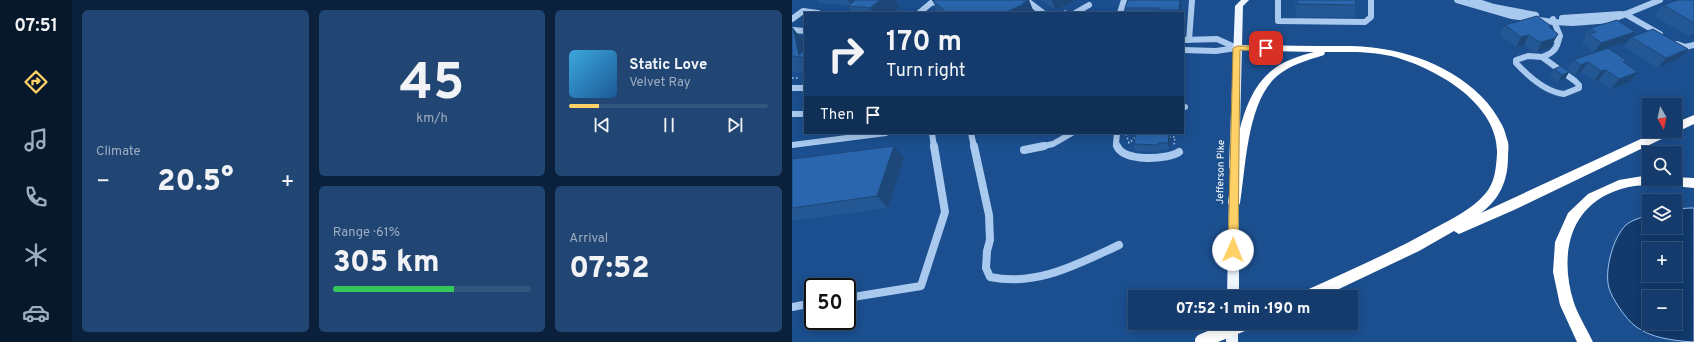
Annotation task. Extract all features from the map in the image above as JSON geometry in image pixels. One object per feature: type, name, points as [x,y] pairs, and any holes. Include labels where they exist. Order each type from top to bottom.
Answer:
[{"type":"highway","points":[[1237,48],[1340,49],[1392,53],[1428,65],[1460,83],[1487,110],[1496,124],[1502,141],[1504,158],[1495,191],[1483,204],[1466,216],[1414,247]]},
{"type":"highway","points":[[1234,203],[1248,116],[1259,90],[1268,80],[1289,64],[1303,58],[1340,49]]},
{"type":"highway","points":[[1682,125],[1694,119]]},
{"type":"highway","points":[[1322,290],[1414,247],[1510,206],[1653,138]]},
{"type":"highway","points":[[1585,342],[1568,306],[1561,280],[1560,257],[1563,236],[1570,219],[1581,204],[1596,193],[1614,186],[1635,181],[1658,179],[1694,182]]},
{"type":"highway","points":[[1200,341],[1228,330]]},
{"type":"main road","points":[[1233,0],[1239,6],[1245,0]]},
{"type":"main road","name":"Jefferson Pike","points":[[1233,290],[1239,6]]},
{"type":"main road","points":[[1232,330],[1232,342]]},
{"type":"street","points":[[920,12],[931,3],[946,0]]},
{"type":"street","points":[[1026,0],[1041,12]]},
{"type":"street","points":[[1120,12],[1125,0]]},
{"type":"street","points":[[1192,0],[1190,30],[1186,40],[1217,39],[1237,48]]},
{"type":"street","points":[[1278,0],[1278,21],[1364,22],[1371,17],[1371,0]]},
{"type":"street","points":[[1457,0],[1497,13],[1581,23],[1611,20],[1660,0]]},
{"type":"street","points":[[1472,0],[1542,19]]},
{"type":"street","points":[[1077,12],[1089,6]]},
{"type":"street","points":[[792,19],[804,12]]},
{"type":"street","points":[[1625,14],[1666,38]]},
{"type":"street","points":[[1542,19],[1546,28]]},
{"type":"street","points":[[1542,58],[1575,81],[1579,85],[1579,88],[1564,94],[1556,92],[1549,89],[1516,64],[1516,60],[1528,56],[1542,58],[1553,54],[1557,48],[1560,36],[1553,20]]},
{"type":"street","points":[[792,30],[804,31]]},
{"type":"street","points":[[1184,30],[1190,30]]},
{"type":"street","points":[[1550,35],[1558,42]]},
{"type":"street","points":[[1673,42],[1685,47],[1694,46]]},
{"type":"street","points":[[1184,50],[1216,51],[1237,48]]},
{"type":"street","points":[[792,88],[804,88]]},
{"type":"street","points":[[792,114],[804,114]]},
{"type":"street","points":[[792,145],[879,134]]},
{"type":"street","points":[[856,297],[921,286],[945,212],[932,134]]},
{"type":"street","points":[[971,134],[989,215],[990,240],[987,251],[986,268],[990,277],[999,280],[1018,280],[1040,277],[1119,245]]},
{"type":"street","points":[[1024,150],[1053,144],[1070,134]]},
{"type":"street","points":[[1117,134],[1114,141],[1116,149],[1122,155],[1132,157],[1173,156],[1179,152]]},
{"type":"street","points":[[792,307],[804,305]]},
{"type":"path","points":[[1125,134],[1129,143],[1135,137],[1142,137]]},
{"type":"path","points":[[1168,137],[1175,137],[1174,146]]},
{"type":"water","points":[[1694,208],[1694,342],[1671,340],[1655,336],[1641,330],[1628,319],[1616,303],[1611,293],[1609,288],[1608,273],[1611,255],[1621,230],[1628,223],[1642,217],[1642,234],[1682,234],[1682,209]]},
{"type":"building","points":[[855,0],[880,0],[870,8],[848,6]]},
{"type":"building","points":[[932,0],[1029,0],[1023,3],[1024,4],[1006,12],[946,12]]},
{"type":"building","points":[[1128,0],[1180,0],[1179,10],[1159,10],[1159,8],[1125,8]]},
{"type":"building","points":[[1297,0],[1355,0],[1356,5],[1297,4]]},
{"type":"building","points":[[1678,0],[1694,0],[1694,23],[1663,5]]},
{"type":"building","points":[[1537,16],[1551,26],[1549,27],[1558,34],[1555,38],[1539,42],[1529,35],[1521,37],[1505,25]]},
{"type":"building","points":[[1617,20],[1635,32],[1601,43],[1589,34],[1596,32],[1590,28]]},
{"type":"building","points":[[793,28],[799,55],[804,50],[804,58],[792,56]]},
{"type":"building","points":[[1653,29],[1688,49],[1666,58],[1631,37]]},
{"type":"building","points":[[1608,48],[1627,61],[1623,62],[1638,72],[1619,79],[1606,70],[1601,71],[1588,62],[1581,65],[1573,60]]},
{"type":"building","points":[[1561,66],[1569,72],[1562,75],[1554,69]]},
{"type":"building","points":[[1136,134],[1169,134],[1168,143],[1158,143],[1158,145],[1134,144]]},
{"type":"building","points":[[894,146],[877,196],[792,208],[792,159]]},
{"type":"route","points":[[1233,250],[1237,48],[1266,48]]}]
